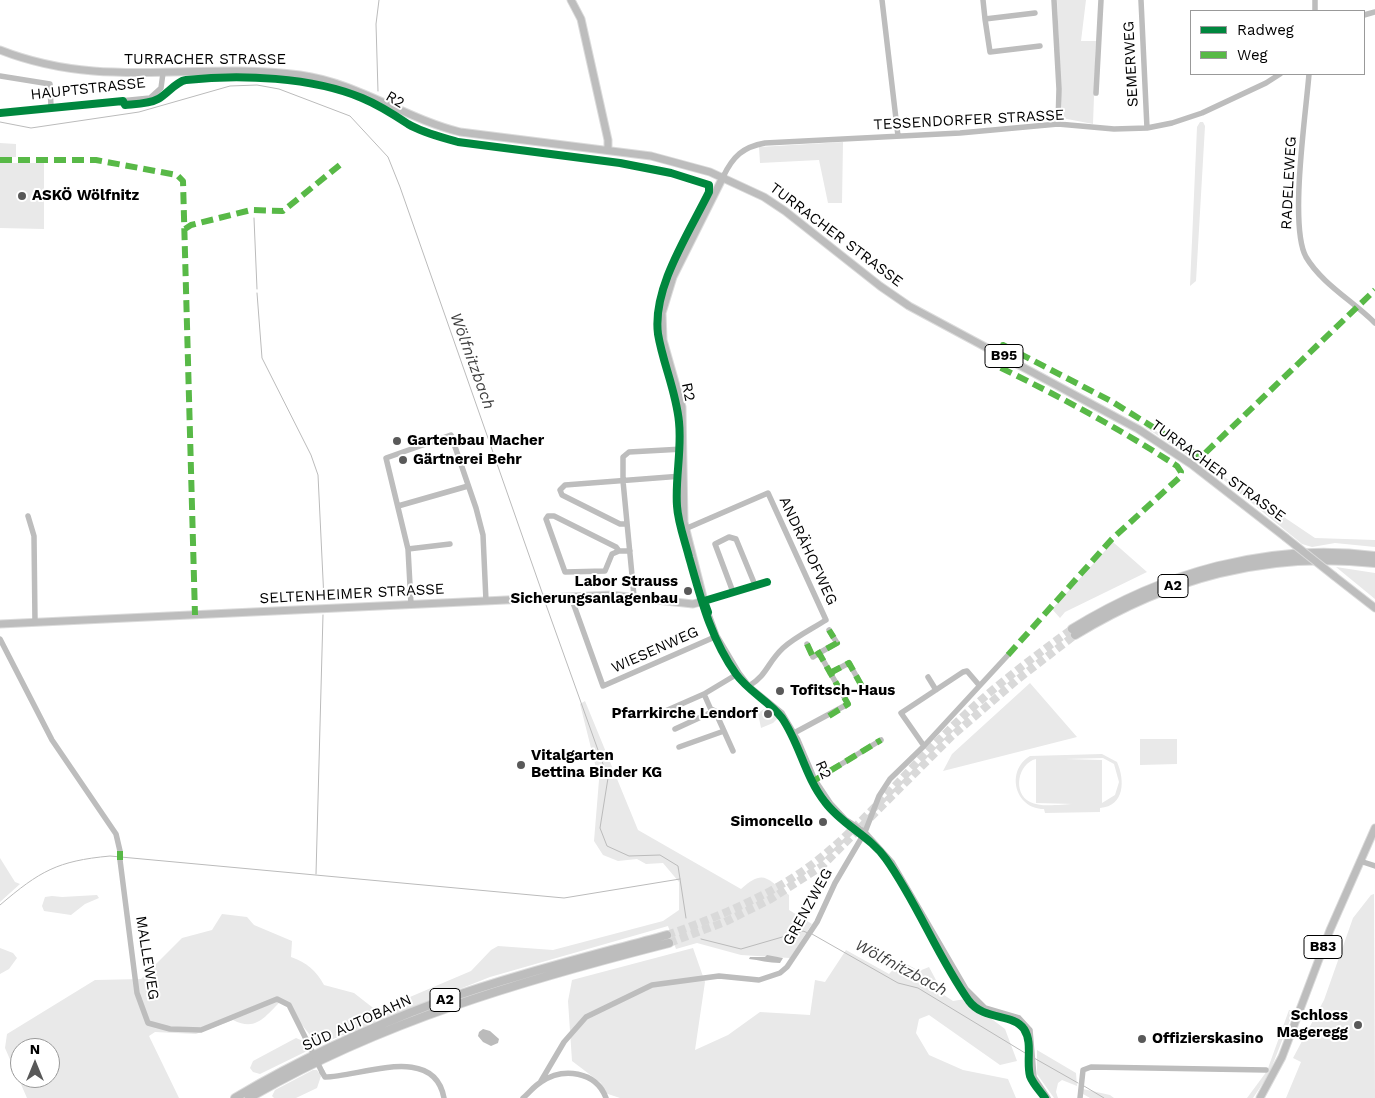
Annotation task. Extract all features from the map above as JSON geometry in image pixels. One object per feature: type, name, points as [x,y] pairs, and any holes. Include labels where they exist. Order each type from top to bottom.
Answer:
[{"type":"highway","name":"A2","points":[[1073,632],[1142,598],[1208,575],[1247,566],[1374,558]]},
{"type":"highway","name":"SÜD AUTOBAHN","points":[[235,1098],[340,1043],[437,1003],[497,982],[668,939],[555,972],[439,1010],[343,1049],[249,1098]]},
{"type":"main road","points":[[572,0],[581,19],[608,140],[608,150]]},
{"type":"main road","name":"TURRACHER STRASSE","points":[[0,50],[72,70],[126,74],[233,71],[300,75],[328,80],[358,90],[434,124],[460,132],[666,159],[723,177],[764,197],[785,211],[880,286],[909,306],[1138,429],[1191,464],[1375,608]]},
{"type":"main road","points":[[704,601],[685,529],[682,505],[682,407],[663,340],[662,314],[673,277],[723,177]]},
{"type":"main road","name":"SELTENHEIMER STRASSE","points":[[0,624],[538,598],[634,596],[693,604],[704,601]]},
{"type":"main road","name":"B83","points":[[1260,1098],[1282,1057],[1330,930],[1375,828]]},
{"type":"street","points":[[882,0],[898,136]]},
{"type":"street","points":[[983,0],[990,52],[1040,46]]},
{"type":"street","points":[[1054,0],[1060,88],[1058,124]]},
{"type":"street","points":[[1096,93],[1101,0]]},
{"type":"street","name":"SEMERWEG","points":[[1141,0],[1147,128]]},
{"type":"street","points":[[985,19],[1036,12]]},
{"type":"street","name":"HAUPTSTRASSE","points":[[0,113],[150,98],[161,88],[163,73]]},
{"type":"street","name":"TESSENDORFER STRASSE","points":[[723,177],[736,155],[753,145],[765,143],[1014,129],[1058,124],[1114,129],[1147,128],[1172,123],[1202,113],[1266,83],[1278,75]]},
{"type":"street","name":"RADELEWEG","points":[[1309,75],[1298,214],[1301,247],[1324,279],[1375,323]]},
{"type":"street","points":[[0,76],[50,84],[51,107]]},
{"type":"street","points":[[411,604],[408,549],[386,458],[451,434],[483,535],[486,601]]},
{"type":"street","points":[[634,596],[623,482],[625,454],[683,449]]},
{"type":"street","points":[[627,524],[620,524],[562,495],[560,490],[565,486],[682,476]]},
{"type":"street","points":[[398,506],[468,486]]},
{"type":"street","name":"ANDRÄHOFWEG","points":[[685,529],[768,493],[826,620],[785,646],[770,662],[764,676],[749,686]]},
{"type":"street","points":[[28,516],[34,536],[35,622]]},
{"type":"street","points":[[619,551],[616,547],[554,516],[548,516],[546,520],[565,572],[605,571],[608,569],[612,554],[619,551],[630,552]]},
{"type":"street","points":[[733,592],[715,544],[729,537],[736,539],[755,585]]},
{"type":"street","points":[[408,549],[450,544]]},
{"type":"street","points":[[767,582],[704,601],[717,636],[749,686],[782,714],[794,733],[815,780],[835,809],[865,832],[882,850],[904,880],[946,958],[966,988],[985,1008],[1019,1018],[1026,1023],[1030,1030],[1034,1077],[1048,1098]]},
{"type":"street","name":"WIESENWEG","points":[[571,597],[603,686],[717,636]]},
{"type":"street","points":[[807,644],[814,656],[837,643],[830,630]]},
{"type":"street","points":[[0,639],[52,740],[116,834],[120,852]]},
{"type":"street","points":[[794,733],[848,704],[819,653]]},
{"type":"street","name":"GRENZWEG","points":[[541,1081],[564,1042],[586,1017],[652,985],[719,976],[752,980],[770,978],[788,967],[813,929],[835,883],[865,832],[879,796],[890,779],[924,746],[1008,654]]},
{"type":"street","points":[[830,673],[849,663],[864,690]]},
{"type":"street","points":[[924,746],[901,713],[967,671],[979,685]]},
{"type":"street","points":[[654,716],[704,694],[739,673]]},
{"type":"street","points":[[928,677],[936,690]]},
{"type":"street","points":[[675,728],[712,712],[704,694]]},
{"type":"street","points":[[710,708],[715,711],[734,751]]},
{"type":"street","points":[[679,747],[724,731]]},
{"type":"street","points":[[815,780],[881,740]]},
{"type":"street","name":"MALLEWEG","points":[[120,860],[137,993],[148,1023],[170,1029],[201,1030],[277,999],[289,1005],[325,1078],[339,1077],[374,1069],[415,1068],[435,1078],[441,1086],[444,1098]]},
{"type":"street","points":[[1360,860],[1375,866]]},
{"type":"street","points":[[1080,1098],[1080,1079],[1083,1070],[1091,1067],[1266,1070]]},
{"type":"street","points":[[523,1098],[541,1081],[572,1072],[587,1075],[602,1088],[606,1098]]},
{"type":"shaded area","points":[[1057,0],[1086,0],[1081,41],[1096,41],[1093,124],[1062,118]]},
{"type":"shaded area","points":[[1200,122],[1203,122],[1205,126],[1196,281],[1190,286],[1197,127]]},
{"type":"shaded area","points":[[843,142],[842,203],[828,203],[819,160],[760,163],[759,147]]},
{"type":"shaded area","points":[[0,143],[16,144],[16,157],[0,157]]},
{"type":"shaded area","name":"ASKÖ Wölfnitz","points":[[0,163],[44,163],[44,229],[0,228]]},
{"type":"shaded area","points":[[1147,425],[1315,538],[1375,540],[1375,547],[1335,543],[1312,547],[1302,544],[1220,477],[1145,427]]},
{"type":"shaded area","points":[[1113,542],[1147,572],[1065,612],[1060,618],[1052,609]]},
{"type":"shaded area","points":[[1336,567],[1375,573],[1375,599]]},
{"type":"shaded area","points":[[1030,683],[1077,737],[943,771],[952,754]]},
{"type":"shaded area","points":[[585,701],[638,830],[741,889],[760,877],[770,881],[789,895],[789,910],[812,924],[790,958],[741,955],[697,943],[676,949],[668,926],[490,977],[318,1045],[282,1000],[265,1017],[255,1023],[248,1024],[233,1020],[196,1034],[155,1032],[149,1036],[179,1098],[27,1098],[23,1088],[60,1088],[60,1038],[10,1038],[10,1059],[5,1048],[7,1034],[95,980],[141,979],[182,938],[212,930],[222,914],[247,917],[254,925],[292,941],[291,957],[310,968],[318,975],[324,985],[354,993],[377,1011],[471,971],[491,950],[498,946],[553,950],[663,921],[679,910],[679,882],[663,863],[646,864],[637,859],[618,861],[603,855],[594,841],[599,780],[580,704]]},
{"type":"shaded area","points":[[764,709],[773,710],[778,718],[773,723],[761,728],[758,713]]},
{"type":"shaded area","points":[[1140,739],[1177,739],[1177,764],[1140,765]]},
{"type":"shaded area","points":[[1102,754],[1117,762],[1121,776],[1121,791],[1114,802],[1100,808],[1100,812],[1045,813],[1044,809],[1026,803],[1020,796],[1017,788],[1016,779],[1018,771],[1022,763],[1030,756]],"holes":[[[1103,758],[1114,764],[1119,782],[1115,795],[1102,803],[1102,760],[1065,759]],[[1036,759],[1036,803],[1074,804],[1040,805],[1024,798],[1019,785],[1021,772],[1025,766]]]},
{"type":"shaded area","points":[[0,858],[15,882],[20,884],[0,902]]},
{"type":"shaded area","points":[[1374,894],[1375,1098],[1286,1098],[1301,1062],[1293,1058],[1324,1000],[1353,918],[1371,895]]},
{"type":"shaded area","points":[[97,895],[99,898],[85,904],[71,915],[44,911],[42,906],[45,897]]},
{"type":"shaded area","points":[[0,948],[13,953],[17,958],[9,969],[0,974]]},
{"type":"shaded area","points":[[693,948],[705,982],[695,1050],[728,1035],[760,1012],[810,1015],[815,980],[825,982],[846,950],[889,974],[901,961],[919,971],[929,967],[944,995],[953,1001],[965,999],[1005,1029],[1017,1061],[1000,1065],[929,1015],[919,1019],[916,1033],[929,1055],[963,1070],[1008,1079],[1016,1098],[620,1098],[605,1093],[601,1083],[572,1061],[568,1001],[572,980]]},
{"type":"shaded area","points":[[767,955],[783,958],[780,963],[749,959],[750,957],[765,957]]},
{"type":"shaded area","points":[[1289,1010],[1294,1010],[1269,1074],[1253,1098],[1247,1098],[1267,1071]]},
{"type":"shaded area","points":[[483,1029],[490,1031],[499,1039],[498,1043],[491,1046],[483,1042],[478,1036],[479,1032]]},
{"type":"shaded area","points":[[296,1038],[303,1041],[307,1051],[260,1074],[253,1072],[250,1068],[253,1061]]},
{"type":"shaded area","points":[[1037,1050],[1076,1073],[1077,1086],[1062,1080],[1058,1083],[1056,1092],[1058,1098],[1054,1098],[1037,1074]]},
{"type":"shaded area","points":[[313,1070],[317,1070],[321,1076],[317,1088],[296,1098],[274,1098],[272,1096],[275,1090]]},
{"type":"shaded area","points":[[1083,1089],[1110,1095],[1114,1098],[1090,1098],[1083,1094]]},
{"type":"waterway","points":[[378,91],[376,24],[379,0]]},
{"type":"waterway","name":"Wölfnitzbach","points":[[0,122],[31,128],[139,112],[230,86],[257,85],[279,89],[350,116],[388,157],[543,595]]},
{"type":"waterway","points":[[254,218],[257,289]]},
{"type":"waterway","points":[[257,293],[262,358],[311,455],[318,475],[324,600]]},
{"type":"waterway","name":"Wölfnitzbach","points":[[545,602],[608,778],[600,828],[607,846],[629,856],[660,855],[678,866],[686,918]]},
{"type":"waterway","points":[[316,874],[323,615]]},
{"type":"waterway","points":[[0,905],[38,876],[50,870],[76,861],[110,856],[564,898],[680,879]]},
{"type":"waterway","name":"Wölfnitzbach","points":[[701,939],[741,949],[803,931],[808,933]]},
{"type":"waterway","name":"Wölfnitzbach","points":[[812,934],[898,983],[918,988],[1030,1056]]},
{"type":"waterway","name":"Wölfnitzbach","points":[[1034,1058],[1078,1083]]},
{"type":"waterway","name":"Wölfnitzbach","points":[[1084,1086],[1104,1098]]},
{"type":"tunnel","points":[[667,935],[727,912],[766,893],[802,872],[853,829],[930,749],[991,691],[1072,629]]},
{"type":"tunnel","points":[[669,943],[725,922],[771,899],[822,866],[952,736],[1017,680],[1075,635]]},
{"type":"marked path","points":[[0,160],[96,160],[177,175],[183,181],[195,615]]},
{"type":"marked path","points":[[185,229],[191,225],[251,210],[283,211],[341,164]]},
{"type":"marked path","points":[[1008,655],[1112,539],[1180,477],[1181,472],[1177,466],[1112,426],[999,367],[1003,345],[1111,401],[1201,457],[1375,290]]},
{"type":"marked path","points":[[829,630],[837,643],[819,653],[848,704],[829,716]]},
{"type":"marked path","points":[[807,644],[813,657],[819,653]]},
{"type":"marked path","points":[[830,673],[849,663],[864,690]]},
{"type":"marked path","points":[[815,780],[881,740]]},
{"type":"marked path","points":[[120,851],[120,860]]},
{"type":"cycle path","name":"R2","points":[[0,113],[123,101],[125,105],[147,103],[158,99],[186,80],[229,77],[299,81],[321,85],[362,98],[420,130],[458,142],[620,163],[671,173],[709,185],[709,192],[682,243],[666,280],[658,316],[658,334],[679,422],[678,512],[693,573],[713,633],[736,674],[782,718],[794,739],[812,782],[825,802],[886,859],[969,1001],[982,1012],[1013,1021],[1024,1029],[1029,1046],[1030,1076],[1045,1098]]},
{"type":"cycle path","points":[[708,612],[704,601],[767,582]]},
{"type":"place","name":"ASKÖ Wölfnitz","points":[[22,196]]},
{"type":"place","name":"Gartenbau Macher","points":[[397,441]]},
{"type":"place","name":"Gärtnerei Behr","points":[[403,460]]},
{"type":"place","name":"Labor Strauss Sicherungsanlagenbau","points":[[688,591]]},
{"type":"place","name":"Tofitsch-Haus","points":[[780,691]]},
{"type":"place","name":"Pfarrkirche Lendorf","points":[[768,714]]},
{"type":"place","name":"Vitalgarten Bettina Binder KG","points":[[521,765]]},
{"type":"place","name":"Simoncello","points":[[823,822]]},
{"type":"place","name":"Schloss Mageregg","points":[[1358,1025]]},
{"type":"place","name":"Offizierskasino","points":[[1142,1039]]}]
